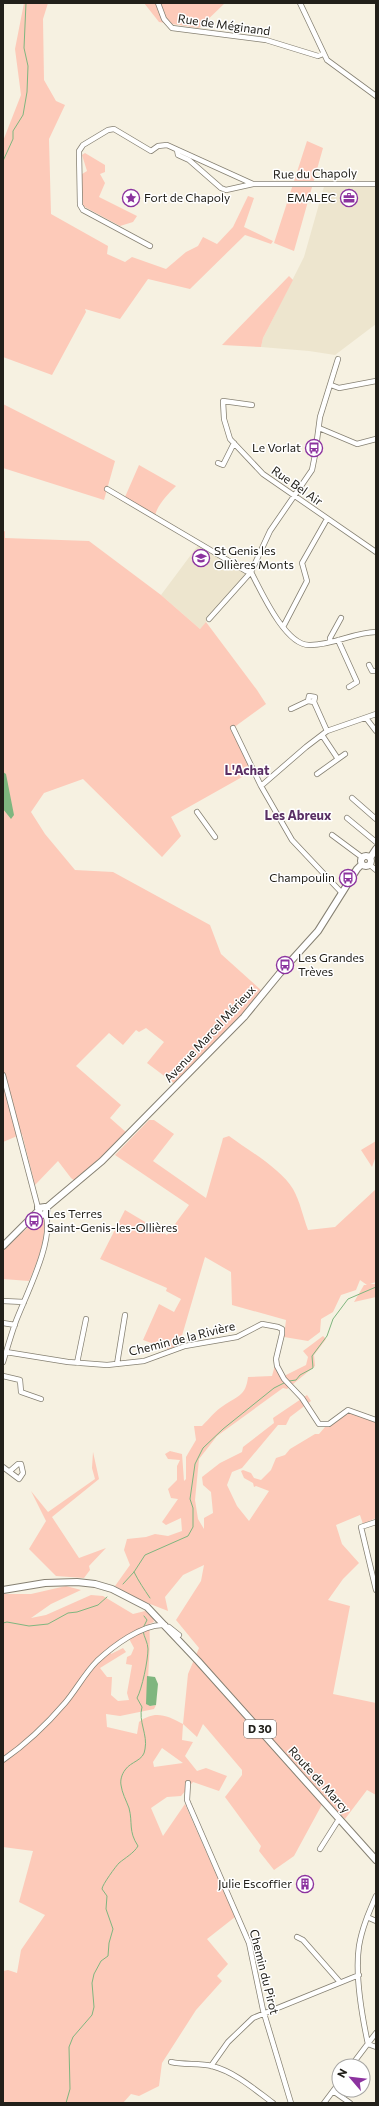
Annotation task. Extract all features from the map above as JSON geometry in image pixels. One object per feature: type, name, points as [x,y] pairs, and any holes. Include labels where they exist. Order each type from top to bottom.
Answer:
[{"type":"main road","points":[[370,862],[363,858],[362,864],[365,866],[370,862],[376,849]]},
{"type":"main road","name":"Avenue Marcel Mérieux","points":[[3,1246],[29,1220],[69,1190],[108,1156],[244,1017],[280,973],[318,931],[362,864]]},
{"type":"main road","name":"Route de Marcy","points":[[3,1590],[60,1582],[83,1582],[117,1591],[156,1612],[179,1635],[198,1661]]},
{"type":"main road","name":"Route de Marcy","points":[[149,1609],[157,1622],[165,1625],[376,1860]]},
{"type":"street","name":"Rue de Méginand","points":[[158,3],[164,19],[172,28],[266,40],[318,56],[324,54]]},
{"type":"street","points":[[300,3],[324,54],[333,65],[376,96]]},
{"type":"street","name":"Rue du Chapoly","points":[[150,246],[83,210],[80,205],[79,151],[83,145],[108,130],[114,129],[151,151],[163,145],[253,184]]},
{"type":"street","name":"Rue du Chapoly","points":[[177,150],[178,155],[189,160],[221,188],[226,190],[253,184],[376,184]]},
{"type":"street","points":[[209,619],[251,572],[270,532],[292,496],[312,470],[320,417],[338,359]]},
{"type":"street","points":[[331,385],[339,388],[376,381]]},
{"type":"street","name":"Rue Bel Air","points":[[252,405],[223,402],[227,431],[234,444],[263,474],[292,496],[376,552]]},
{"type":"street","points":[[319,428],[357,444],[376,439]]},
{"type":"street","points":[[218,463],[223,464],[234,444]]},
{"type":"street","points":[[107,489],[246,571],[251,572],[283,627],[297,642],[308,645],[376,632]]},
{"type":"street","points":[[283,627],[307,581],[302,563],[327,519]]},
{"type":"street","points":[[330,642],[330,638],[341,618]]},
{"type":"street","points":[[338,640],[357,682],[349,687]]},
{"type":"street","points":[[369,665],[372,671],[376,671]]},
{"type":"street","points":[[291,709],[308,701],[314,702],[327,731]]},
{"type":"street","points":[[261,786],[327,731],[376,714]]},
{"type":"street","points":[[366,718],[376,731]]},
{"type":"street","points":[[233,728],[261,786],[292,840],[342,893]]},
{"type":"street","points":[[322,735],[338,759]]},
{"type":"street","points":[[317,774],[345,754]]},
{"type":"street","points":[[352,798],[376,819]]},
{"type":"street","points":[[197,812],[215,837]]},
{"type":"street","points":[[346,818],[376,842]]},
{"type":"street","points":[[332,835],[363,858]]},
{"type":"street","points":[[370,862],[376,870]]},
{"type":"street","points":[[3,1075],[42,1210],[47,1218],[45,1243],[15,1324],[3,1362]]},
{"type":"street","points":[[3,1301],[24,1302]]},
{"type":"street","points":[[117,1364],[125,1315]]},
{"type":"street","points":[[78,1363],[86,1319]]},
{"type":"street","points":[[3,1323],[15,1324]]},
{"type":"street","name":"Chemin de la Rivière","points":[[6,1352],[78,1363],[107,1365],[117,1364],[144,1361],[185,1346],[237,1337],[262,1324],[282,1329],[276,1360],[277,1366],[286,1381],[302,1398],[316,1420],[322,1425],[329,1424],[348,1410],[376,1420]]},
{"type":"street","points":[[3,1376],[20,1380],[21,1392],[41,1400]]},
{"type":"street","points":[[3,1467],[10,1471]]},
{"type":"street","points":[[376,1522],[361,1527],[376,1590]]},
{"type":"street","name":"Route de Marcy","points":[[157,1622],[164,1621],[179,1635]]},
{"type":"street","points":[[3,1760],[25,1744],[65,1703],[97,1662],[138,1632],[149,1628],[157,1622]]},
{"type":"street","name":"Chemin du Pirot","points":[[188,1783],[187,1800],[249,1943],[264,2014],[290,2103]]},
{"type":"street","points":[[320,1849],[339,1819]]},
{"type":"street","points":[[368,2044],[357,1959],[359,1944],[367,1917],[376,1896]]},
{"type":"street","points":[[367,1917],[376,1921]]},
{"type":"street","points":[[297,1936],[303,1940],[339,1982]]},
{"type":"street","points":[[211,2066],[228,2042],[253,2018],[359,1975]]},
{"type":"street","points":[[357,2058],[376,2034]]},
{"type":"street","points":[[368,2044],[376,2047]]},
{"type":"street","points":[[171,2062],[211,2066],[236,2077],[273,2103]]},
{"type":"street","points":[[324,2103],[331,2094]]},
{"type":"street","points":[[345,2102],[350,2103]]},
{"type":"shaded area","points":[[24,3],[48,3],[43,19],[44,80],[56,101],[65,105],[49,139],[51,214],[108,246],[107,254],[125,262],[132,257],[166,269],[186,252],[198,246],[203,237],[217,244],[233,227],[248,196],[254,198],[244,227],[273,241],[271,244],[245,235],[190,289],[148,279],[120,319],[85,309],[86,312],[52,375],[3,357],[3,141],[21,95],[15,49]]},
{"type":"shaded area","points":[[144,3],[225,3],[199,28],[159,22]]},
{"type":"shaded area","points":[[307,141],[323,148],[294,251],[274,243]]},
{"type":"shaded area","points":[[85,153],[105,165],[105,172],[100,174],[105,183],[99,197],[137,216],[133,222],[120,226],[83,206],[82,174],[87,171],[82,155]]},
{"type":"shaded area","points":[[325,183],[376,185],[376,324],[335,355],[261,347],[263,338],[304,257]]},
{"type":"shaded area","points":[[289,276],[293,280],[263,338],[261,347],[222,345]]},
{"type":"shaded area","points":[[3,404],[115,461],[104,500],[3,468]]},
{"type":"shaded area","points":[[139,465],[176,486],[157,509],[155,518],[125,497]]},
{"type":"shaded area","points":[[5,531],[5,538],[89,541],[161,595],[200,629],[206,622],[266,704],[233,728],[251,772],[171,817],[181,836],[162,857],[83,779],[44,793],[31,812],[45,834],[75,870],[113,872],[210,925],[221,954],[262,991],[238,1020],[175,1084],[147,1063],[164,1042],[146,1028],[139,1032],[136,1030],[123,1045],[109,1033],[76,1066],[121,1105],[110,1118],[127,1133],[75,1181],[58,1161],[35,1185],[22,1134],[3,1142],[3,532]]},
{"type":"shaded area","points":[[199,544],[251,572],[200,629],[161,595]]},
{"type":"shaded area","points":[[3,772],[6,774],[14,815],[11,819],[3,809]]},
{"type":"shaded area","points":[[149,1120],[154,1120],[174,1134],[153,1161],[206,1198],[223,1138],[229,1136],[281,1174],[288,1182],[298,1199],[308,1230],[335,1227],[376,1189],[376,1282],[370,1284],[376,1284],[376,1297],[354,1302],[364,1285],[367,1285],[360,1280],[356,1290],[341,1295],[333,1312],[321,1319],[320,1332],[308,1341],[284,1337],[286,1320],[232,1305],[231,1272],[205,1257],[179,1346],[168,1349],[143,1340],[159,1304],[174,1312],[181,1299],[166,1291],[167,1288],[100,1259],[125,1210],[167,1235],[189,1205],[115,1155]]},
{"type":"shaded area","points":[[376,1141],[376,1156],[372,1167],[361,1150]]},
{"type":"shaded area","points":[[39,1218],[44,1219],[43,1243],[29,1281],[3,1279],[3,1249]]},
{"type":"shaded area","points":[[323,1336],[326,1339],[314,1355],[315,1366],[287,1389],[283,1388],[217,1436],[199,1459],[195,1500],[198,1519],[204,1529],[204,1518],[213,1513],[211,1492],[203,1485],[202,1477],[220,1463],[242,1452],[243,1447],[274,1423],[273,1418],[307,1395],[311,1401],[290,1417],[286,1425],[278,1425],[242,1468],[232,1472],[227,1485],[237,1506],[249,1521],[269,1491],[256,1486],[254,1487],[253,1483],[244,1478],[241,1471],[243,1470],[251,1473],[254,1478],[261,1480],[271,1470],[276,1458],[285,1455],[290,1449],[315,1434],[319,1434],[325,1427],[350,1411],[376,1421],[376,1518],[363,1524],[360,1515],[336,1525],[342,1544],[359,1563],[343,1579],[328,1600],[350,1606],[333,1694],[376,1703],[376,1795],[367,1790],[345,1819],[325,1799],[294,1856],[274,1870],[259,1851],[261,1846],[225,1797],[242,1775],[242,1770],[203,1724],[197,1737],[183,1724],[188,1674],[199,1648],[176,1620],[201,1581],[204,1565],[183,1575],[165,1597],[168,1611],[140,1600],[115,1586],[130,1565],[124,1550],[127,1539],[146,1537],[155,1534],[168,1536],[182,1531],[181,1518],[166,1525],[162,1522],[178,1499],[171,1498],[168,1489],[177,1480],[177,1466],[180,1460],[168,1459],[165,1454],[170,1451],[182,1454],[184,1481],[186,1479],[186,1457],[196,1440],[194,1426],[202,1426],[217,1410],[240,1395],[245,1388],[248,1377],[272,1376],[275,1365],[282,1377],[306,1365],[308,1357],[303,1351]]},
{"type":"shaded area","points":[[93,1452],[99,1479],[52,1517],[79,1558],[106,1548],[89,1566],[90,1570],[84,1578],[56,1576],[29,1549],[46,1521],[31,1491],[48,1512],[95,1479],[92,1468]]},
{"type":"shaded area","points":[[66,1586],[81,1590],[51,1604],[31,1618],[46,1615],[91,1595],[103,1596],[133,1614],[145,1611],[153,1618],[154,1622],[149,1624],[150,1645],[148,1685],[150,1706],[156,1705],[154,1709],[120,1716],[106,1714],[107,1727],[137,1734],[139,1722],[150,1716],[161,1715],[183,1724],[182,1740],[193,1742],[185,1756],[197,1771],[206,1768],[227,1776],[219,1791],[193,1782],[181,1796],[167,1797],[151,1808],[163,1836],[185,1804],[235,1917],[207,1939],[228,1964],[217,1976],[222,1981],[196,2010],[162,2063],[159,2086],[139,2096],[131,2094],[123,2103],[3,2103],[3,1971],[8,1970],[17,1973],[21,1950],[45,1915],[19,1902],[33,1851],[3,1847],[3,1594],[31,1594]],"holes":[[[127,1635],[134,1648],[131,1655],[127,1657],[126,1664],[132,1665],[127,1693],[129,1700],[118,1701],[111,1695],[112,1677],[107,1677],[100,1668],[126,1652],[123,1648],[111,1654],[110,1649]],[[162,1748],[183,1763],[154,1767],[153,1762]]]},
{"type":"shaded area","points":[[147,1676],[155,1677],[158,1684],[156,1705],[150,1706],[146,1704]]},
{"type":"waterway","points":[[3,161],[13,139],[13,131],[23,115],[27,92],[28,66],[24,48],[26,3]]},
{"type":"waterway","points":[[289,1381],[296,1380],[300,1375],[313,1368],[312,1356],[327,1336],[333,1319],[348,1299],[376,1287]]},
{"type":"waterway","points":[[123,1584],[134,1572],[145,1555],[188,1536],[193,1527],[193,1508],[190,1499],[195,1464],[203,1448],[223,1429],[274,1388],[284,1383]]},
{"type":"waterway","points":[[134,1572],[150,1598]]},
{"type":"waterway","points":[[3,1623],[7,1622],[29,1626],[48,1624],[68,1613],[77,1612],[98,1605],[107,1597]]},
{"type":"waterway","points":[[143,1628],[147,1620],[144,1616]]},
{"type":"waterway","points":[[66,2103],[70,2089],[69,2047],[73,2037],[92,2015],[94,2007],[92,1983],[94,1974],[101,1961],[108,1956],[109,1943],[113,1929],[106,1909],[107,1896],[102,1889],[117,1865],[138,1846],[133,1836],[129,1808],[122,1791],[121,1781],[125,1770],[140,1759],[144,1753],[146,1744],[141,1718],[142,1707],[137,1698],[143,1681],[148,1654],[148,1647],[143,1631]]},
{"type":"place","name":"Fort de Chapoly","points":[[131,198]]},
{"type":"place","name":"EMALEC","points":[[349,198]]},
{"type":"place","name":"Le Vorlat","points":[[314,448]]},
{"type":"place","name":"St Genis les Ollières Monts","points":[[201,558]]},
{"type":"place","name":"Champoulin","points":[[348,878]]},
{"type":"place","name":"Les Grandes Trèves","points":[[285,965]]},
{"type":"place","name":"Les Terres Saint-Genis-les-Ollières","points":[[34,1221]]},
{"type":"place","name":"Julie Escoffier","points":[[305,1884]]},
{"type":"district","name":"L'Achat","points":[[247,770]]},
{"type":"district","name":"Les Abreux","points":[[298,815]]}]
